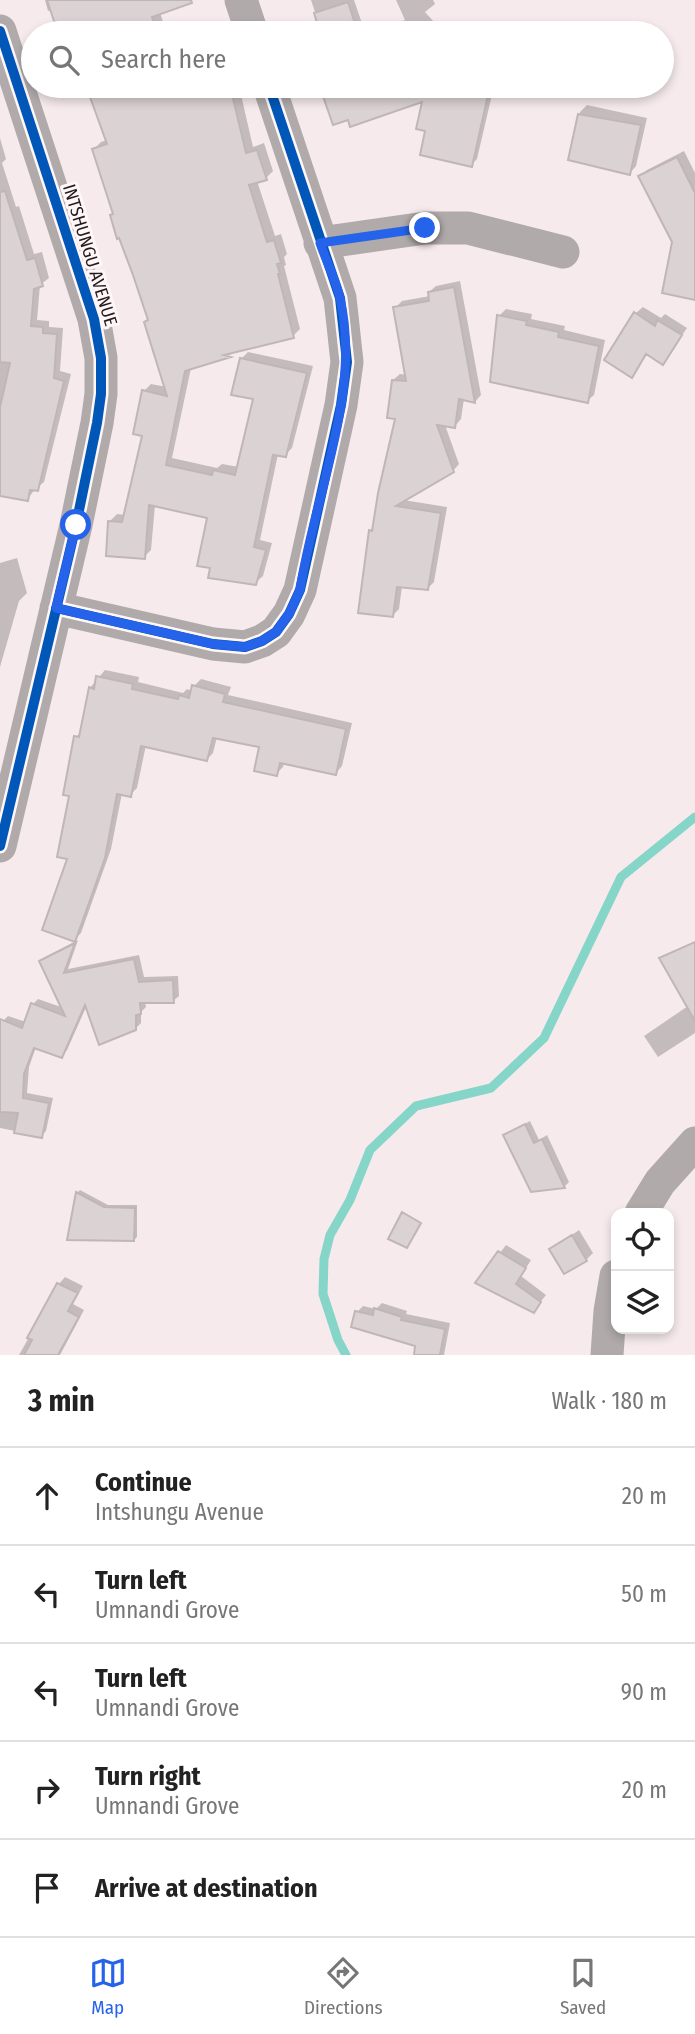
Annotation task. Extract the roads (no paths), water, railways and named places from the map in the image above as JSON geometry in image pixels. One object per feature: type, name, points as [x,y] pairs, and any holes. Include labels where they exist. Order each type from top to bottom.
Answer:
[{"type":"street","points":[[241,0],[248,21]]},
{"type":"street","name":"INTSHUNGU AVENUE","points":[[0,846],[56,608],[101,394],[101,358],[94,319],[2,43]]},
{"type":"street","points":[[56,608],[213,644],[245,647],[276,632],[289,614],[300,590],[341,405],[346,362],[340,298],[273,98]]},
{"type":"street","points":[[320,243],[425,228],[467,228],[563,252]]},
{"type":"street","points":[[644,1208],[660,1182],[695,1143]]},
{"type":"street","points":[[607,1355],[611,1305]]},
{"type":"waterway","points":[[346,1355],[338,1340],[323,1294],[324,1259],[330,1235],[350,1200],[370,1150],[416,1106],[491,1088],[544,1038],[621,877],[695,817]]}]
